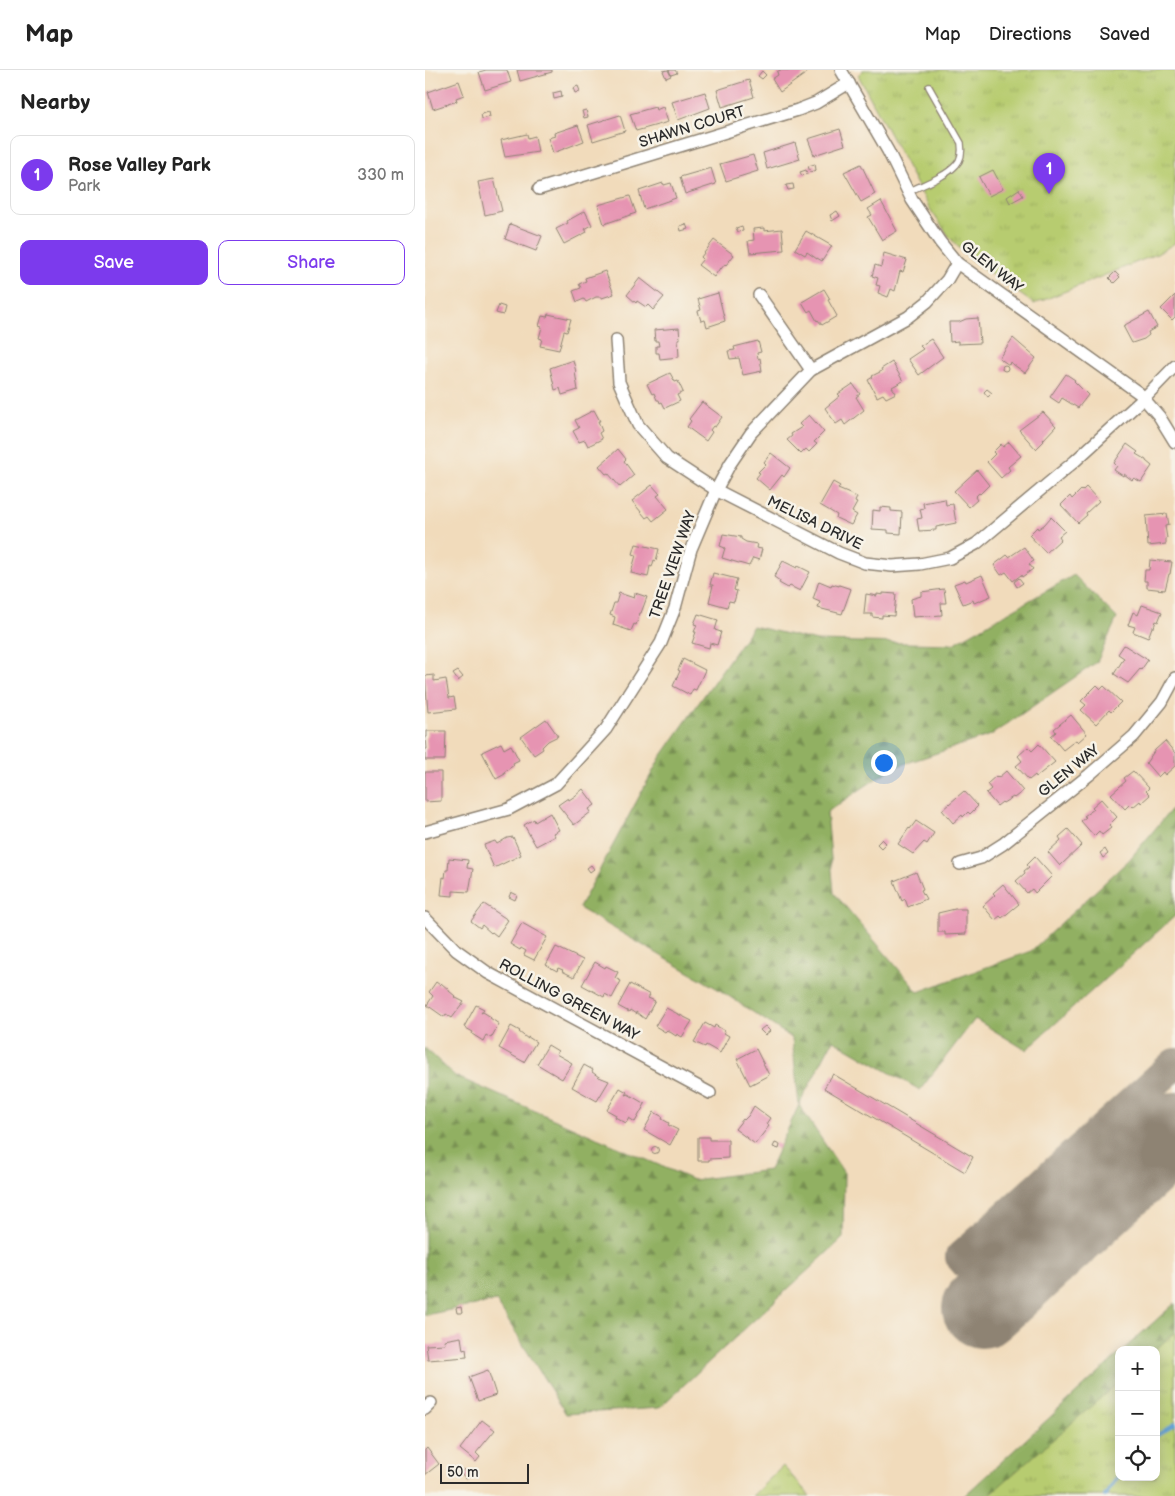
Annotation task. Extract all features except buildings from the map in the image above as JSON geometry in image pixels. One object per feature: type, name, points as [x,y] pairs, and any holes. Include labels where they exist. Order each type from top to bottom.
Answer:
[{"type":"street","name":"GLEN WAY","points":[[841,70],[908,192],[939,242],[957,262],[1139,393],[1159,416],[1175,442]]},
{"type":"street","name":"SHAWN COURT","points":[[539,189],[798,110],[822,100],[849,83]]},
{"type":"street","name":"TREE VIEW WAY","points":[[425,832],[509,809],[556,784],[606,729],[661,643],[675,608],[691,549],[716,490],[730,464],[751,433],[811,370],[908,317],[927,302],[947,280],[957,262]]},
{"type":"street","points":[[759,295],[811,370]]},
{"type":"street","name":"MELISA DRIVE","points":[[616,340],[619,382],[637,425],[667,458],[716,490],[839,553],[865,563],[892,566],[920,564],[950,558],[976,544],[1075,461],[1144,398],[1175,366]]},
{"type":"street","name":"GLEN WAY","points":[[960,864],[981,858],[1003,844],[1126,743],[1162,702],[1175,678]]},
{"type":"street","name":"ROLLING GREEN WAY","points":[[425,918],[456,950],[488,973],[710,1093]]},
{"type":"lane","points":[[908,192],[940,176],[957,164],[962,153],[961,143],[929,87]]},
{"type":"green space","points":[[863,70],[1175,70],[1175,243],[1157,254],[1034,304],[969,258],[950,238],[930,209],[858,75]]},
{"type":"green space","points":[[1074,575],[1117,618],[1097,662],[991,735],[892,768],[827,812],[834,893],[918,992],[1031,951],[1129,860],[1175,805],[1175,916],[1026,1050],[975,1019],[920,1090],[833,1040],[799,1105],[792,1038],[718,989],[579,908],[660,758],[753,626],[817,641],[953,644]]},
{"type":"green space","points":[[425,1048],[455,1076],[693,1180],[769,1170],[799,1105],[844,1173],[843,1238],[659,1408],[566,1414],[496,1301],[425,1315]]},
{"type":"green space","points":[[1175,1303],[1175,1496],[964,1496],[1115,1358],[1115,1481],[1160,1481],[1160,1346],[1127,1346]]},
{"type":"green space","points":[[1175,1332],[1175,1496],[988,1496],[1115,1385],[1115,1481],[1160,1481],[1159,1346]]},
{"type":"green space","points":[[783,1466],[810,1496],[752,1496]]},
{"type":"waterway","points":[[1160,1433],[1175,1424]]},
{"type":"waterway","points":[[1105,1496],[1115,1481]]},
{"type":"taxiway","points":[[995,1296],[961,1257],[1175,1064]]},
{"type":"taxiway","points":[[1097,1135],[1130,1172]]},
{"type":"runway","points":[[982,1308],[1175,1132]]},
{"type":"place","name":"Rose Valley Park","points":[[1049,194]]}]
